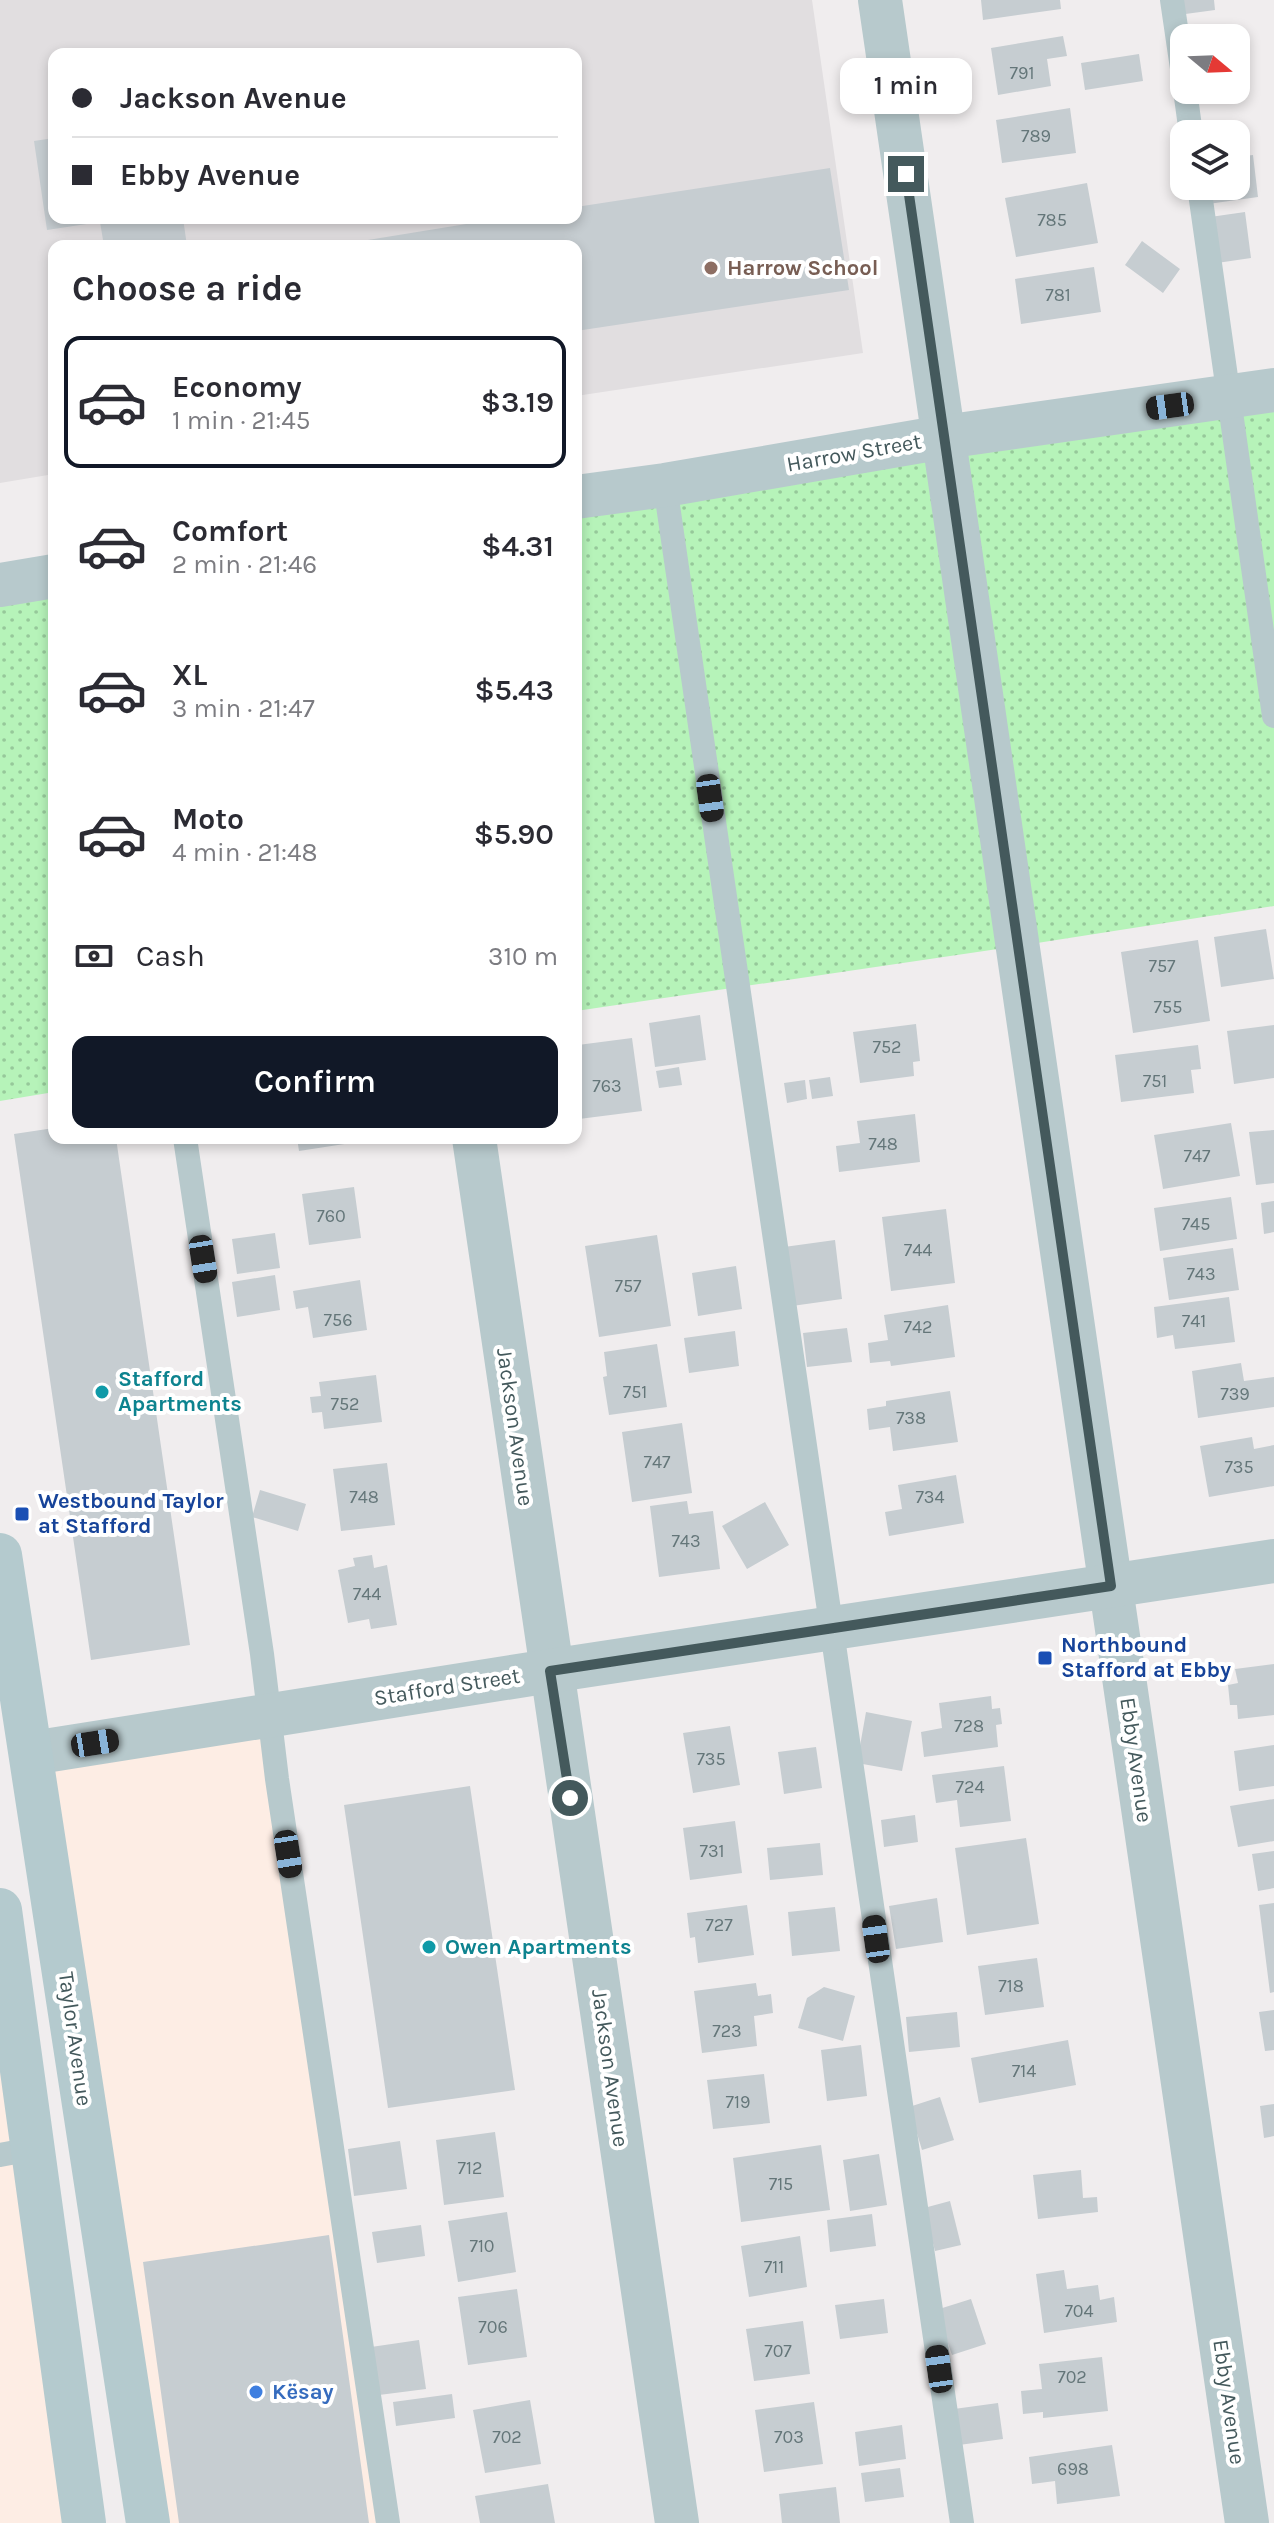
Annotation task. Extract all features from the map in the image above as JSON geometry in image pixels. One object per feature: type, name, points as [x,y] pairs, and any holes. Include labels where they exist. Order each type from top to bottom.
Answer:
[{"type":"main road","name":"Taylor Avenue","points":[[0,1555],[21,1697],[16,1754],[148,2523]]},
{"type":"main road","points":[[0,1910],[16,2152],[84,2523]]},
{"type":"street","name":"Ebby Avenue","points":[[880,0],[1247,2523]]},
{"type":"street","name":"Harrow Street","points":[[582,496],[944,437],[1274,390]]},
{"type":"street","points":[[0,585],[48,577]]},
{"type":"street","name":"Jackson Avenue","points":[[475,1144],[677,2523]]},
{"type":"street","name":"Stafford Street","points":[[16,1754],[1274,1561]]},
{"type":"lane","points":[[1172,0],[1176,24]]},
{"type":"lane","points":[[1201,200],[1274,716]]},
{"type":"lane","points":[[665,485],[962,2523]]},
{"type":"lane","points":[[186,1144],[388,2523]]},
{"type":"shaded area","points":[[0,0],[812,0],[863,353],[582,395],[582,240],[48,240],[48,475],[0,483]]},
{"type":"shaded area","points":[[268,1717],[388,2523],[148,2523],[32,1753]]},
{"type":"shaded area","points":[[0,1910],[84,2523],[0,2523]]},
{"type":"green space","points":[[1274,390],[1274,906],[582,1010],[582,496]]},
{"type":"green space","points":[[48,577],[48,1093],[0,1101],[0,585]]},
{"type":"building","points":[[981,0],[1060,0],[1061,9],[983,20]]},
{"type":"building","points":[[1176,0],[1214,0],[1215,10],[1178,15]]},
{"type":"building","points":[[1063,36],[1067,56],[1047,59],[1051,86],[998,95],[991,48]]},
{"type":"building","points":[[1139,54],[1143,81],[1085,90],[1081,63]]},
{"type":"building","points":[[1070,108],[1076,153],[1002,163],[996,120]]},
{"type":"building","points":[[48,139],[48,224],[87,224],[47,230],[34,141]]},
{"type":"building","points":[[1250,155],[1253,155],[1258,197],[1250,198]]},
{"type":"building","name":"Harrow School","points":[[830,168],[849,290],[582,330],[582,240],[368,240],[466,224],[582,224],[582,206]]},
{"type":"building","points":[[1087,183],[1098,243],[1016,257],[1005,198]]},
{"type":"building","points":[[1207,200],[1237,200],[1208,204]]},
{"type":"building","points":[[1245,212],[1251,258],[1217,263],[1210,217]]},
{"type":"building","points":[[100,224],[184,224],[186,240],[103,240]]},
{"type":"building","points":[[1142,241],[1180,269],[1163,293],[1125,265]]},
{"type":"building","points":[[1094,267],[1101,312],[1021,324],[1015,279]]},
{"type":"building","points":[[1266,929],[1274,979],[1221,987],[1214,937]]},
{"type":"building","points":[[1198,940],[1210,1021],[1133,1033],[1121,952]]},
{"type":"building","points":[[700,1015],[706,1060],[655,1067],[649,1023]]},
{"type":"building","points":[[916,1024],[920,1061],[913,1062],[914,1076],[860,1083],[853,1032]]},
{"type":"building","points":[[1274,1025],[1274,1078],[1234,1084],[1227,1031]]},
{"type":"building","points":[[632,1038],[642,1111],[582,1119],[582,1044]]},
{"type":"building","points":[[1198,1045],[1201,1069],[1191,1070],[1194,1093],[1121,1102],[1115,1055]]},
{"type":"building","points":[[679,1067],[682,1085],[659,1088],[656,1071]]},
{"type":"building","points":[[830,1077],[833,1096],[812,1099],[809,1080]]},
{"type":"building","points":[[805,1080],[807,1099],[787,1103],[784,1083]]},
{"type":"building","points":[[915,1114],[920,1162],[839,1172],[836,1146],[860,1143],[857,1121]]},
{"type":"building","points":[[1231,1123],[1240,1176],[1163,1189],[1154,1135]]},
{"type":"building","name":"Stafford Apartments","points":[[48,1129],[48,1144],[117,1144],[190,1645],[91,1660],[14,1134]]},
{"type":"building","points":[[1274,1130],[1274,1183],[1256,1185],[1249,1132]]},
{"type":"building","points":[[298,1144],[344,1144],[299,1151]]},
{"type":"building","points":[[354,1187],[361,1238],[309,1245],[302,1194]]},
{"type":"building","points":[[1231,1197],[1237,1239],[1160,1251],[1154,1208]]},
{"type":"building","points":[[1274,1201],[1274,1232],[1264,1234],[1261,1203]]},
{"type":"building","points":[[946,1209],[955,1283],[891,1291],[882,1217]]},
{"type":"building","points":[[275,1233],[280,1268],[237,1274],[232,1239]]},
{"type":"building","points":[[657,1235],[671,1326],[599,1337],[585,1246]]},
{"type":"building","points":[[835,1240],[842,1299],[792,1306],[784,1247]]},
{"type":"building","points":[[1233,1248],[1239,1290],[1169,1300],[1163,1258]]},
{"type":"building","points":[[736,1266],[742,1309],[698,1316],[692,1273]]},
{"type":"building","points":[[275,1275],[280,1310],[237,1317],[232,1282]]},
{"type":"building","points":[[360,1280],[367,1330],[313,1338],[308,1307],[296,1309],[293,1291]]},
{"type":"building","points":[[1229,1297],[1235,1342],[1175,1349],[1173,1335],[1157,1338],[1154,1307]]},
{"type":"building","points":[[948,1305],[955,1357],[891,1366],[890,1361],[870,1363],[868,1343],[888,1340],[884,1315]]},
{"type":"building","points":[[847,1328],[852,1362],[807,1367],[803,1333]]},
{"type":"building","points":[[735,1331],[739,1366],[689,1373],[684,1338]]},
{"type":"building","points":[[657,1344],[667,1407],[609,1415],[603,1377],[607,1376],[604,1352]]},
{"type":"building","points":[[1241,1363],[1244,1381],[1274,1377],[1274,1407],[1198,1418],[1192,1371]]},
{"type":"building","points":[[376,1375],[382,1422],[324,1429],[322,1412],[312,1413],[310,1397],[321,1396],[319,1382]]},
{"type":"building","points":[[950,1391],[958,1442],[893,1451],[890,1427],[869,1430],[867,1409],[886,1406],[886,1401]]},
{"type":"building","points":[[682,1423],[692,1493],[632,1502],[622,1432]]},
{"type":"building","points":[[1252,1437],[1254,1449],[1274,1445],[1274,1486],[1209,1497],[1200,1446]]},
{"type":"building","points":[[387,1463],[395,1525],[341,1531],[333,1469]]},
{"type":"building","points":[[956,1475],[964,1523],[889,1536],[885,1512],[902,1509],[898,1485]]},
{"type":"building","points":[[260,1490],[306,1504],[298,1531],[252,1517]]},
{"type":"building","points":[[687,1501],[689,1514],[713,1511],[720,1569],[659,1577],[650,1506]]},
{"type":"building","points":[[765,1502],[789,1545],[747,1569],[722,1526]]},
{"type":"building","points":[[372,1555],[374,1568],[387,1565],[397,1625],[371,1629],[369,1619],[348,1623],[338,1570],[355,1566],[353,1558]]},
{"type":"building","points":[[1274,1664],[1274,1715],[1238,1719],[1237,1705],[1230,1705],[1228,1685],[1238,1683],[1235,1669]]},
{"type":"building","points":[[991,1696],[992,1709],[1000,1708],[1002,1724],[996,1725],[998,1747],[924,1757],[921,1732],[942,1728],[939,1703]]},
{"type":"building","points":[[866,1712],[912,1721],[902,1771],[857,1763]]},
{"type":"building","points":[[730,1726],[740,1785],[693,1793],[683,1733]]},
{"type":"building","points":[[1274,1745],[1274,1786],[1239,1791],[1234,1751]]},
{"type":"building","points":[[816,1747],[822,1788],[784,1794],[778,1752]]},
{"type":"building","points":[[1004,1766],[1011,1821],[960,1827],[957,1800],[936,1803],[932,1775]]},
{"type":"building","name":"Owen Apartments","points":[[470,1786],[515,2090],[388,2108],[344,1805]]},
{"type":"building","points":[[1274,1799],[1274,1841],[1238,1847],[1230,1806]]},
{"type":"building","points":[[915,1815],[918,1842],[884,1847],[881,1820]]},
{"type":"building","points":[[735,1821],[742,1873],[690,1880],[683,1828]]},
{"type":"building","points":[[1026,1838],[1039,1924],[967,1935],[955,1848]]},
{"type":"building","points":[[820,1843],[823,1875],[770,1880],[767,1848]]},
{"type":"building","points":[[1274,1851],[1274,1888],[1258,1891],[1252,1854]]},
{"type":"building","points":[[937,1898],[943,1942],[896,1949],[889,1906]]},
{"type":"building","points":[[1274,1903],[1274,1992],[1270,1993],[1259,1905]]},
{"type":"building","points":[[747,1905],[754,1955],[698,1963],[695,1937],[690,1938],[687,1913]]},
{"type":"building","points":[[835,1907],[840,1951],[792,1956],[788,1912]]},
{"type":"building","points":[[1037,1958],[1044,2007],[985,2015],[978,1966]]},
{"type":"building","points":[[756,1983],[758,1996],[771,1994],[773,2013],[754,2016],[757,2046],[702,2053],[694,1991]]},
{"type":"building","points":[[824,1987],[855,1996],[843,2041],[798,2028],[807,1998]]},
{"type":"building","points":[[1274,2010],[1274,2050],[1265,2051],[1259,2012]]},
{"type":"building","points":[[957,2012],[960,2047],[909,2052],[906,2017]]},
{"type":"building","points":[[1068,2040],[1076,2085],[979,2103],[971,2058]]},
{"type":"building","points":[[861,2045],[867,2096],[827,2101],[821,2050]]},
{"type":"building","points":[[764,2074],[770,2123],[713,2129],[707,2080]]},
{"type":"building","points":[[940,2097],[954,2140],[922,2150],[909,2107]]},
{"type":"building","points":[[1274,2104],[1274,2136],[1264,2138],[1260,2106]]},
{"type":"building","points":[[495,2132],[504,2197],[444,2205],[436,2140]]},
{"type":"building","points":[[400,2141],[407,2189],[354,2196],[348,2149]]},
{"type":"building","points":[[821,2145],[830,2210],[741,2222],[733,2158]]},
{"type":"building","points":[[879,2154],[887,2205],[850,2211],[843,2160]]},
{"type":"building","points":[[1081,2170],[1083,2198],[1097,2197],[1098,2212],[1038,2219],[1033,2175]]},
{"type":"building","points":[[950,2201],[961,2245],[935,2251],[924,2208]]},
{"type":"building","points":[[507,2212],[516,2272],[458,2282],[448,2221]]},
{"type":"building","points":[[872,2214],[876,2246],[830,2252],[827,2220]]},
{"type":"building","points":[[421,2225],[425,2256],[377,2263],[372,2232]]},
{"type":"building","name":"Kësay","points":[[329,2235],[369,2523],[179,2523],[143,2262]]},
{"type":"building","points":[[800,2236],[807,2287],[749,2297],[741,2246]]},
{"type":"building","points":[[1064,2270],[1067,2289],[1098,2285],[1100,2300],[1114,2297],[1117,2322],[1044,2333],[1036,2274]]},
{"type":"building","points":[[517,2289],[527,2357],[468,2365],[458,2297]]},
{"type":"building","points":[[884,2299],[888,2333],[840,2339],[835,2305]]},
{"type":"building","points":[[971,2299],[986,2344],[952,2355],[936,2310]]},
{"type":"building","points":[[803,2321],[810,2374],[754,2381],[746,2329]]},
{"type":"building","points":[[419,2340],[426,2389],[379,2395],[371,2347]]},
{"type":"building","points":[[1102,2357],[1108,2411],[1043,2418],[1043,2412],[1023,2414],[1021,2391],[1042,2389],[1039,2364]]},
{"type":"building","points":[[452,2394],[455,2418],[396,2426],[393,2402]]},
{"type":"building","points":[[530,2400],[541,2464],[485,2473],[473,2410]]},
{"type":"building","points":[[814,2402],[823,2464],[764,2472],[755,2410]]},
{"type":"building","points":[[998,2403],[1003,2439],[959,2445],[954,2409]]},
{"type":"building","points":[[902,2425],[906,2459],[859,2466],[855,2432]]},
{"type":"building","points":[[1112,2445],[1120,2496],[1057,2504],[1055,2481],[1032,2484],[1029,2457]]},
{"type":"building","points":[[900,2468],[904,2497],[865,2502],[861,2473]]},
{"type":"building","points":[[548,2484],[555,2523],[480,2523],[475,2496]]},
{"type":"building","points":[[836,2487],[840,2523],[782,2523],[779,2494]]},
{"type":"place","name":"Harrow School","points":[[711,268]]},
{"type":"place","name":"Stafford Apartments","points":[[102,1392]]},
{"type":"place","name":"Westbound Taylor at Stafford","points":[[22,1514]]},
{"type":"place","name":"Northbound Stafford at Ebby","points":[[1045,1658]]},
{"type":"place","name":"Owen Apartments","points":[[429,1947]]},
{"type":"place","name":"Kësay","points":[[256,2392]]},
{"type":"route","points":[[570,1798],[550,1671],[1111,1586],[906,174]]}]
